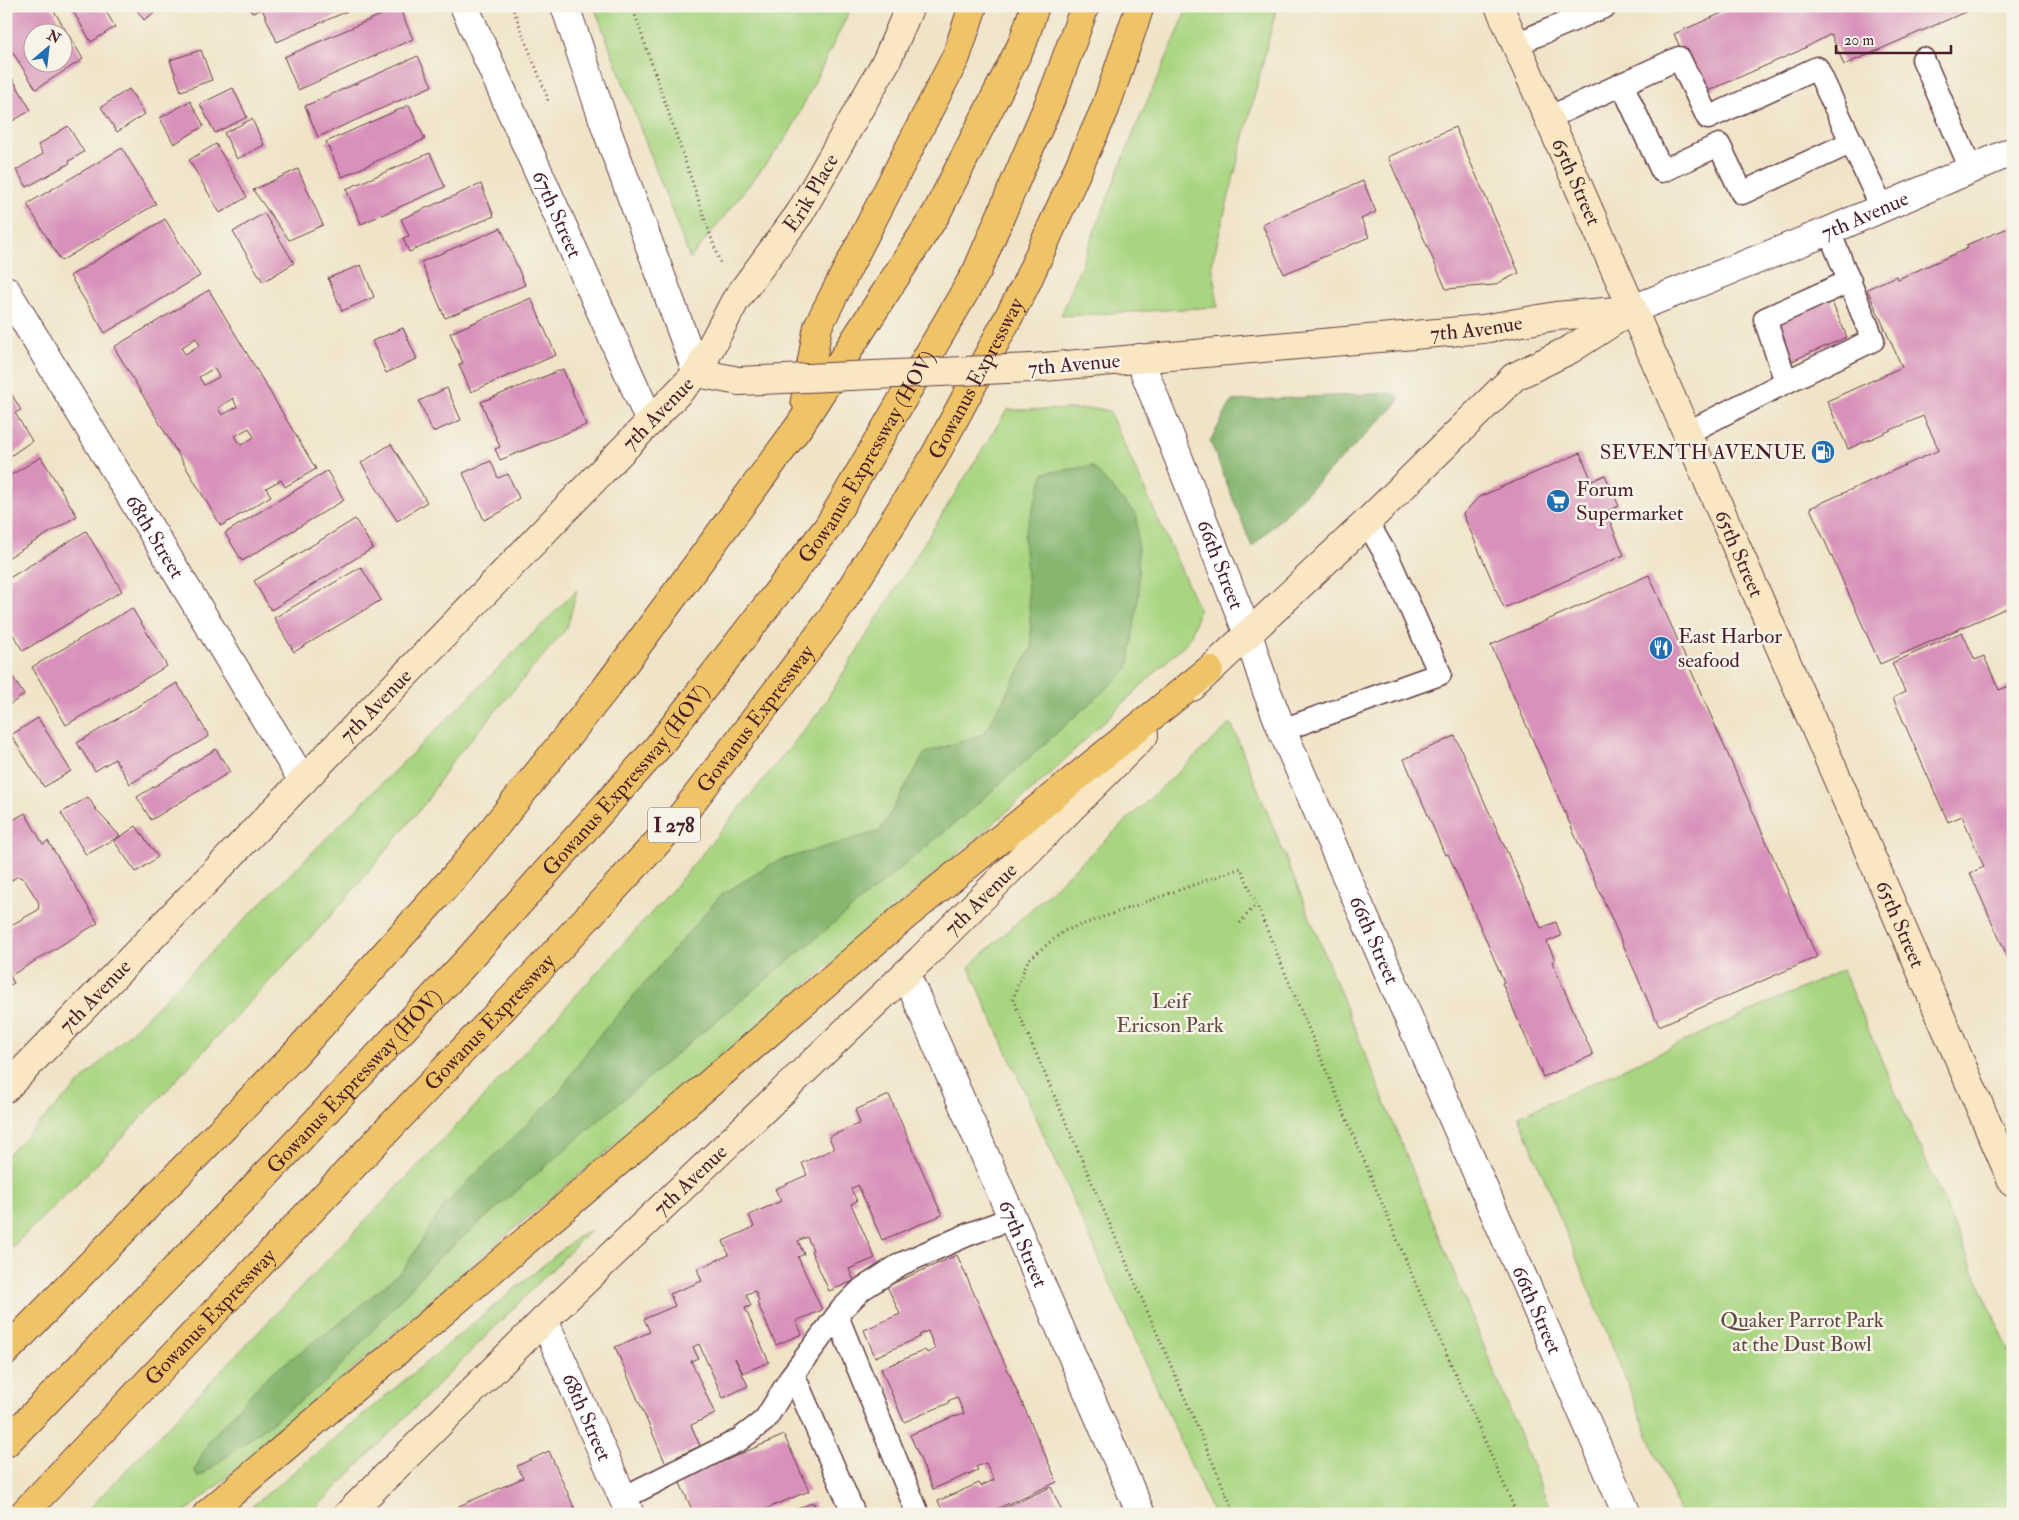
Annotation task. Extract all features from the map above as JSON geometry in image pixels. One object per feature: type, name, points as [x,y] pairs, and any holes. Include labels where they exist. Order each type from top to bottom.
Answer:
[{"type":"highway","points":[[800,425],[818,326],[956,57],[973,6]]},
{"type":"highway","points":[[6,1351],[297,1052],[462,868],[606,688],[800,425],[936,214],[1024,42],[1035,6]]},
{"type":"highway","name":"Gowanus Expressway (HOV)","points":[[6,1443],[245,1196],[468,960],[657,748],[828,526],[977,271],[1055,89],[1085,6]]},
{"type":"highway","name":"Gowanus Expressway","points":[[23,1514],[522,988],[679,819],[832,618],[933,459],[1025,286],[1105,108],[1140,6]]},
{"type":"highway","points":[[207,1514],[898,922],[1209,670]]},
{"type":"main road","name":"Erik Place","points":[[698,373],[735,301],[800,212],[887,60],[910,6]]},
{"type":"main road","name":"65th Street","points":[[1499,6],[1633,309],[2013,1183]]},
{"type":"main road","name":"7th Avenue","points":[[6,1088],[698,373],[739,381],[1032,368],[1484,329],[1556,316],[1633,309]]},
{"type":"main road","name":"7th Avenue","points":[[348,1514],[544,1320],[906,974],[1209,670],[1367,522],[1514,377],[1571,349],[1633,309]]},
{"type":"street","name":"67th Street","points":[[464,6],[650,421]]},
{"type":"street","points":[[565,6],[606,128],[698,373]]},
{"type":"street","name":"7th Avenue","points":[[1633,309],[1829,231],[2013,151]]},
{"type":"street","name":"68th Street","points":[[6,290],[303,781]]},
{"type":"street","name":"66th Street","points":[[1139,358],[1248,634],[1282,730],[1627,1514]]},
{"type":"street","name":"67th Street","points":[[906,974],[1142,1514]]},
{"type":"street","name":"68th Street","points":[[544,1320],[626,1506]]},
{"type":"lane","points":[[1516,44],[1606,6]]},
{"type":"lane","points":[[1548,118],[1679,58],[1742,193],[1852,142]]},
{"type":"lane","points":[[1923,59],[1971,169]]},
{"type":"lane","points":[[1708,118],[1817,68],[1882,208]]},
{"type":"lane","points":[[1622,84],[1662,171],[1720,145]]},
{"type":"lane","points":[[1687,433],[1873,340],[1829,231]]},
{"type":"lane","points":[[1786,382],[1765,319],[1850,281]]},
{"type":"lane","points":[[1282,730],[1440,674],[1390,562],[1367,522]]},
{"type":"lane","points":[[626,1506],[739,1440],[765,1420],[793,1374],[837,1316],[862,1289],[901,1264],[967,1235],[1012,1218]]},
{"type":"lane","points":[[837,1316],[918,1514]]},
{"type":"lane","points":[[793,1374],[854,1514]]},
{"type":"path","points":[[512,6],[548,99]]},
{"type":"path","points":[[632,6],[721,266]]},
{"type":"path","points":[[1235,1514],[1013,1000],[1028,960],[1064,931],[1241,868],[1421,1296],[1517,1514]]},
{"type":"path","points":[[1240,923],[1256,904]]},
{"type":"green space","points":[[594,6],[852,6],[788,136],[690,259]]},
{"type":"green space","points":[[1188,6],[1277,6],[1212,263],[1218,307],[1061,316],[1137,124]]},
{"type":"green space","points":[[1391,393],[1399,397],[1397,404],[1252,547],[1210,441],[1232,401]]},
{"type":"green space","points":[[1100,409],[1109,411],[1199,609],[1190,639],[1040,783],[776,1011],[497,1243],[269,1442],[183,1514],[84,1514],[478,1103],[674,888],[819,712],[1007,410]]},
{"type":"green space","points":[[1092,466],[1137,516],[1139,593],[1128,669],[973,808],[675,1055],[434,1262],[328,1380],[198,1478],[195,1470],[209,1441],[266,1377],[340,1323],[404,1269],[445,1204],[558,1094],[592,1044],[721,895],[777,861],[880,831],[925,753],[984,734],[1032,647],[1024,536],[1044,473]]},
{"type":"green space","points":[[577,590],[567,628],[450,764],[426,802],[338,908],[101,1160],[6,1253],[6,1156]]},
{"type":"green space","name":"Leif Ericson Park","points":[[1231,723],[1552,1514],[1213,1514],[969,967]]},
{"type":"green space","name":"Quaker Parrot Park at the Dust Bowl","points":[[1842,970],[2013,1360],[2013,1514],[1680,1514],[1519,1116]]},
{"type":"green space","points":[[591,1230],[310,1514],[243,1514],[580,1235]]},
{"type":"building","points":[[8,6],[51,6],[61,22],[22,22],[22,67],[6,42],[6,7]]},
{"type":"building","points":[[70,6],[103,6],[115,27],[91,42]]},
{"type":"building","points":[[134,6],[163,6],[144,20]]},
{"type":"building","points":[[249,6],[359,6],[277,42],[262,9],[252,13]]},
{"type":"building","points":[[1738,6],[1971,6],[1972,9],[1844,65],[1831,34],[1799,51],[1701,94],[1674,34]]},
{"type":"building","points":[[399,7],[413,39],[298,90],[284,57]]},
{"type":"building","points":[[72,41],[83,59],[72,66]]},
{"type":"building","points":[[201,50],[212,80],[181,91],[170,60]]},
{"type":"building","points":[[418,56],[432,86],[318,137],[305,106]]},
{"type":"building","points":[[6,68],[31,110],[6,125]]},
{"type":"building","points":[[25,72],[63,72],[36,89]]},
{"type":"building","points":[[233,88],[247,117],[215,133],[200,104]]},
{"type":"building","points":[[129,89],[145,114],[117,132],[101,107]]},
{"type":"building","points":[[190,101],[204,126],[174,144],[160,118]]},
{"type":"building","points":[[409,105],[425,139],[342,177],[326,142]]},
{"type":"building","points":[[252,119],[264,145],[237,159],[224,133]]},
{"type":"building","points":[[68,126],[84,152],[69,161],[70,163],[27,187],[16,170],[43,154],[38,145]]},
{"type":"building","points":[[1455,127],[1519,273],[1494,285],[1446,289],[1388,157]]},
{"type":"building","points":[[216,144],[247,197],[220,213],[189,160]]},
{"type":"building","points":[[122,148],[156,204],[61,261],[27,204]]},
{"type":"building","points":[[430,153],[445,187],[361,224],[346,189]]},
{"type":"building","points":[[298,169],[323,225],[289,240],[253,190]]},
{"type":"building","points":[[1363,181],[1376,212],[1361,219],[1369,237],[1284,274],[1262,224]]},
{"type":"building","points":[[481,184],[494,216],[409,252],[403,238],[409,236],[401,219]]},
{"type":"building","points":[[264,213],[294,263],[263,282],[233,232]]},
{"type":"building","points":[[165,219],[200,276],[105,333],[70,276]]},
{"type":"building","points":[[2013,226],[2013,605],[1880,664],[1810,508],[1939,450],[1923,416],[1848,449],[1827,401],[1902,367],[1867,289],[1896,276],[1898,279],[1968,248],[1966,245]]},
{"type":"building","points":[[501,228],[525,285],[445,318],[421,262]]},
{"type":"building","points":[[361,265],[374,297],[342,311],[328,278]]},
{"type":"building","points":[[209,290],[316,469],[285,487],[281,480],[266,488],[271,496],[221,526],[114,347]],"holes":[[[196,338],[200,345],[185,354],[181,348]],[[214,368],[219,377],[204,385],[199,377]],[[233,398],[237,407],[222,415],[218,408]],[[249,428],[254,437],[241,445],[235,436]]]},
{"type":"building","points":[[531,298],[556,355],[471,392],[459,365],[463,363],[450,333]]},
{"type":"building","points":[[1831,300],[1847,337],[1792,361],[1776,324]]},
{"type":"building","points":[[403,328],[417,359],[386,373],[372,341]]},
{"type":"building","points":[[563,369],[586,425],[500,460],[495,449],[500,447],[481,402]]},
{"type":"building","points":[[6,385],[21,410],[15,413],[32,441],[6,459]]},
{"type":"building","points":[[447,388],[461,420],[433,432],[419,401]]},
{"type":"building","points":[[391,444],[427,502],[397,521],[361,463]]},
{"type":"building","points":[[1580,453],[1592,481],[1605,475],[1619,506],[1606,512],[1624,555],[1504,608],[1463,514],[1479,497]]},
{"type":"building","points":[[41,457],[77,516],[6,559],[6,478]]},
{"type":"building","points":[[491,461],[498,478],[508,474],[519,498],[501,512],[484,520],[463,473]]},
{"type":"building","points":[[327,471],[344,500],[242,561],[225,533]]},
{"type":"building","points":[[355,519],[373,548],[271,610],[254,581]]},
{"type":"building","points":[[86,531],[122,591],[23,651],[6,623],[6,580]]},
{"type":"building","points":[[361,567],[381,600],[294,652],[274,618]]},
{"type":"building","points":[[1649,575],[1817,957],[1659,1026],[1491,645]]},
{"type":"building","points":[[132,608],[167,666],[66,725],[32,667]]},
{"type":"building","points":[[1962,632],[1975,660],[1984,656],[1999,690],[2013,684],[2013,969],[1970,873],[1984,867],[1962,816],[1948,822],[1893,698],[1905,692],[1892,663]]},
{"type":"building","points":[[6,666],[24,695],[6,707]]},
{"type":"building","points":[[177,683],[209,736],[130,784],[115,759],[95,771],[77,743]]},
{"type":"building","points":[[38,718],[71,771],[44,787],[11,735]]},
{"type":"building","points":[[1455,736],[1541,928],[1556,922],[1561,936],[1547,942],[1555,960],[1552,962],[1593,1055],[1543,1077],[1502,983],[1504,982],[1477,919],[1448,854],[1445,855],[1404,759]]},
{"type":"building","points":[[216,749],[230,772],[151,820],[137,797]]},
{"type":"building","points":[[88,797],[97,811],[120,836],[86,855],[61,813]]},
{"type":"building","points":[[25,813],[43,844],[48,841],[98,923],[10,976],[14,983],[6,987],[6,928],[38,910],[39,903],[24,879],[18,876],[6,884],[6,824]]},
{"type":"building","points":[[136,826],[158,857],[136,872],[114,841]]},
{"type":"building","points":[[889,1095],[942,1215],[882,1240],[858,1185],[851,1189],[857,1201],[851,1204],[875,1258],[849,1269],[854,1281],[829,1291],[811,1251],[813,1250],[807,1237],[798,1241],[804,1254],[798,1257],[822,1310],[796,1321],[802,1334],[776,1345],[757,1302],[759,1301],[755,1291],[746,1294],[751,1306],[745,1308],[769,1362],[743,1373],[735,1358],[748,1386],[723,1398],[699,1344],[693,1347],[698,1358],[691,1361],[715,1414],[691,1425],[700,1446],[665,1462],[615,1347],[650,1332],[644,1319],[675,1306],[670,1294],[702,1281],[697,1269],[729,1255],[723,1241],[754,1227],[749,1215],[781,1201],[775,1189],[807,1175],[802,1163],[834,1149],[829,1137],[860,1123],[855,1110]]},
{"type":"building","points":[[957,1255],[1057,1482],[985,1514],[944,1514],[938,1501],[979,1483],[981,1486],[994,1480],[986,1463],[976,1467],[978,1470],[933,1489],[910,1435],[964,1414],[957,1397],[948,1401],[949,1403],[904,1422],[881,1369],[925,1350],[927,1353],[935,1349],[928,1331],[919,1335],[920,1337],[875,1357],[864,1330],[900,1314],[887,1286]]},
{"type":"building","points":[[784,1435],[809,1491],[763,1510],[762,1508],[753,1512],[754,1514],[694,1514],[679,1481]]},
{"type":"building","points":[[549,1451],[577,1514],[462,1514],[459,1506],[523,1478],[517,1466]]},
{"type":"building","points":[[1051,1487],[1063,1514],[990,1514]]},
{"type":"building","points":[[813,1502],[818,1514],[786,1514]]},
{"type":"place","name":"SEVENTH AVENUE","points":[[1823,452]]},
{"type":"place","name":"Forum Supermarket","points":[[1558,501]]},
{"type":"place","name":"East Harbor seafood","points":[[1661,648]]}]
